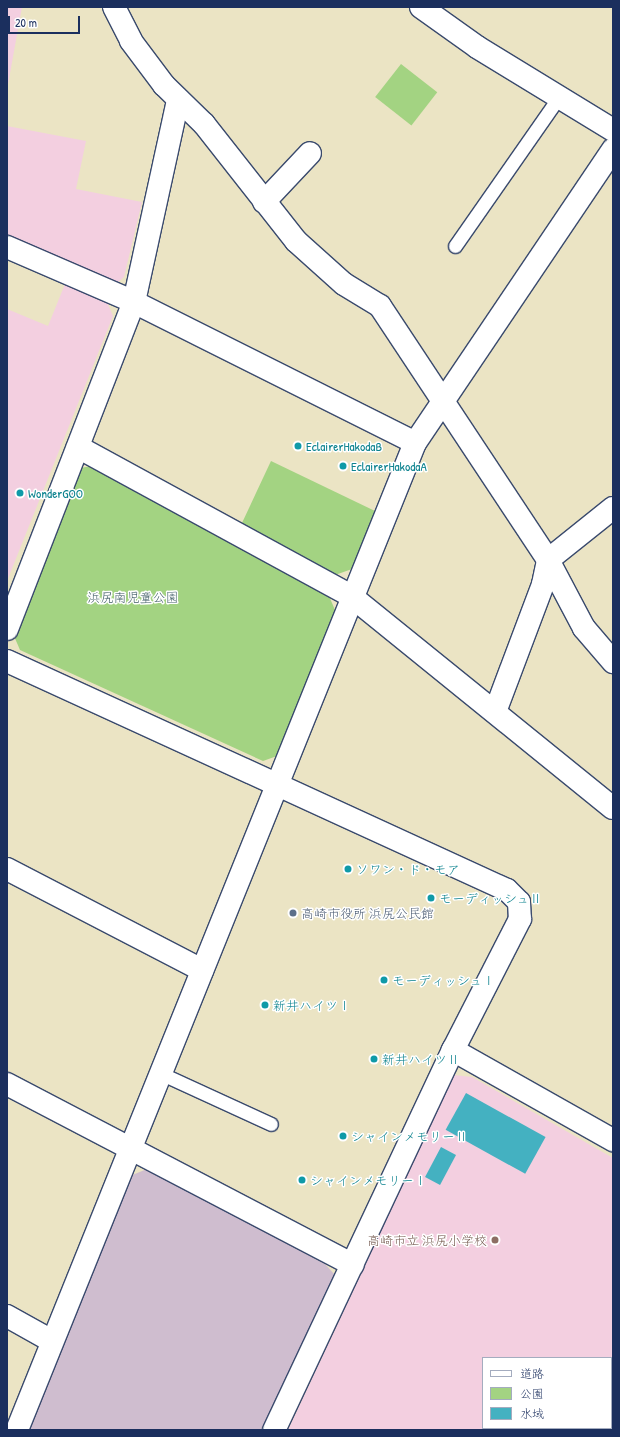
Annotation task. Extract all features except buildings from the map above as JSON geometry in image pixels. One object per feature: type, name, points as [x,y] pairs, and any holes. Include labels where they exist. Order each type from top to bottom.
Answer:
[{"type":"street","points":[[114,7],[131,41],[178,100],[204,124],[296,241],[344,284],[380,306],[548,560],[584,628],[613,662]]},
{"type":"street","points":[[421,7],[470,43],[613,130]]},
{"type":"street","points":[[7,628],[134,302],[178,100]]},
{"type":"street","points":[[18,1430],[52,1341],[351,596],[415,443],[441,400],[613,150]]},
{"type":"street","points":[[264,202],[310,153]]},
{"type":"street","points":[[7,247],[134,302],[415,443]]},
{"type":"street","points":[[78,447],[351,596],[613,808]]},
{"type":"street","points":[[495,712],[543,584],[548,560],[613,508]]},
{"type":"street","points":[[7,661],[276,786],[506,890],[516,896],[521,911],[520,919],[453,1050],[274,1430]]},
{"type":"street","points":[[7,869],[202,970]]},
{"type":"street","points":[[453,1050],[613,1140]]},
{"type":"street","points":[[7,1084],[353,1265]]},
{"type":"street","points":[[7,1316],[52,1341]]},
{"type":"lane","points":[[455,246],[559,97]]},
{"type":"lane","points":[[160,1073],[270,1124]]},
{"type":"shaded area","points":[[7,7],[22,7],[7,90]]},
{"type":"shaded area","points":[[7,126],[86,141],[76,189],[142,202],[124,277],[117,283],[7,237]]},
{"type":"shaded area","points":[[65,284],[107,302],[113,316],[7,581],[7,309],[48,326]]},
{"type":"shaded area","name":"高崎市立 浜尻小学校","points":[[454,1075],[472,1077],[613,1158],[613,1430],[288,1430]]},
{"type":"shaded area","points":[[147,1169],[325,1264],[335,1275],[261,1430],[29,1430],[130,1176]]},
{"type":"green space","points":[[401,64],[437,92],[411,125],[375,97]]},
{"type":"green space","points":[[271,461],[375,511],[352,569],[335,575],[242,523]]},
{"type":"green space","name":"浜尻南児童公園","points":[[92,466],[329,596],[335,610],[277,756],[263,761],[20,650],[14,636],[80,468]]},
{"type":"water","points":[[466,1093],[546,1137],[525,1174],[446,1130]]},
{"type":"water","points":[[441,1147],[456,1155],[440,1185],[425,1177]]},
{"type":"place","name":"EclairerHakodaB","points":[[298,446]]},
{"type":"place","name":"EclairerHakodaA","points":[[343,466]]},
{"type":"place","name":"WonderGOO","points":[[20,493]]},
{"type":"place","name":"ソワン・ド・モア","points":[[348,869]]},
{"type":"place","name":"モーディッシュⅡ","points":[[431,898]]},
{"type":"place","name":"高崎市役所 浜尻公民館","points":[[293,913]]},
{"type":"place","name":"モーディッシュⅠ","points":[[384,980]]},
{"type":"place","name":"新井ハイツⅠ","points":[[265,1005]]},
{"type":"place","name":"新井ハイツⅡ","points":[[374,1059]]},
{"type":"place","name":"シャインメモリーⅡ","points":[[343,1136]]},
{"type":"place","name":"シャインメモリーⅠ","points":[[302,1180]]},
{"type":"place","name":"高崎市立 浜尻小学校","points":[[495,1240]]}]
